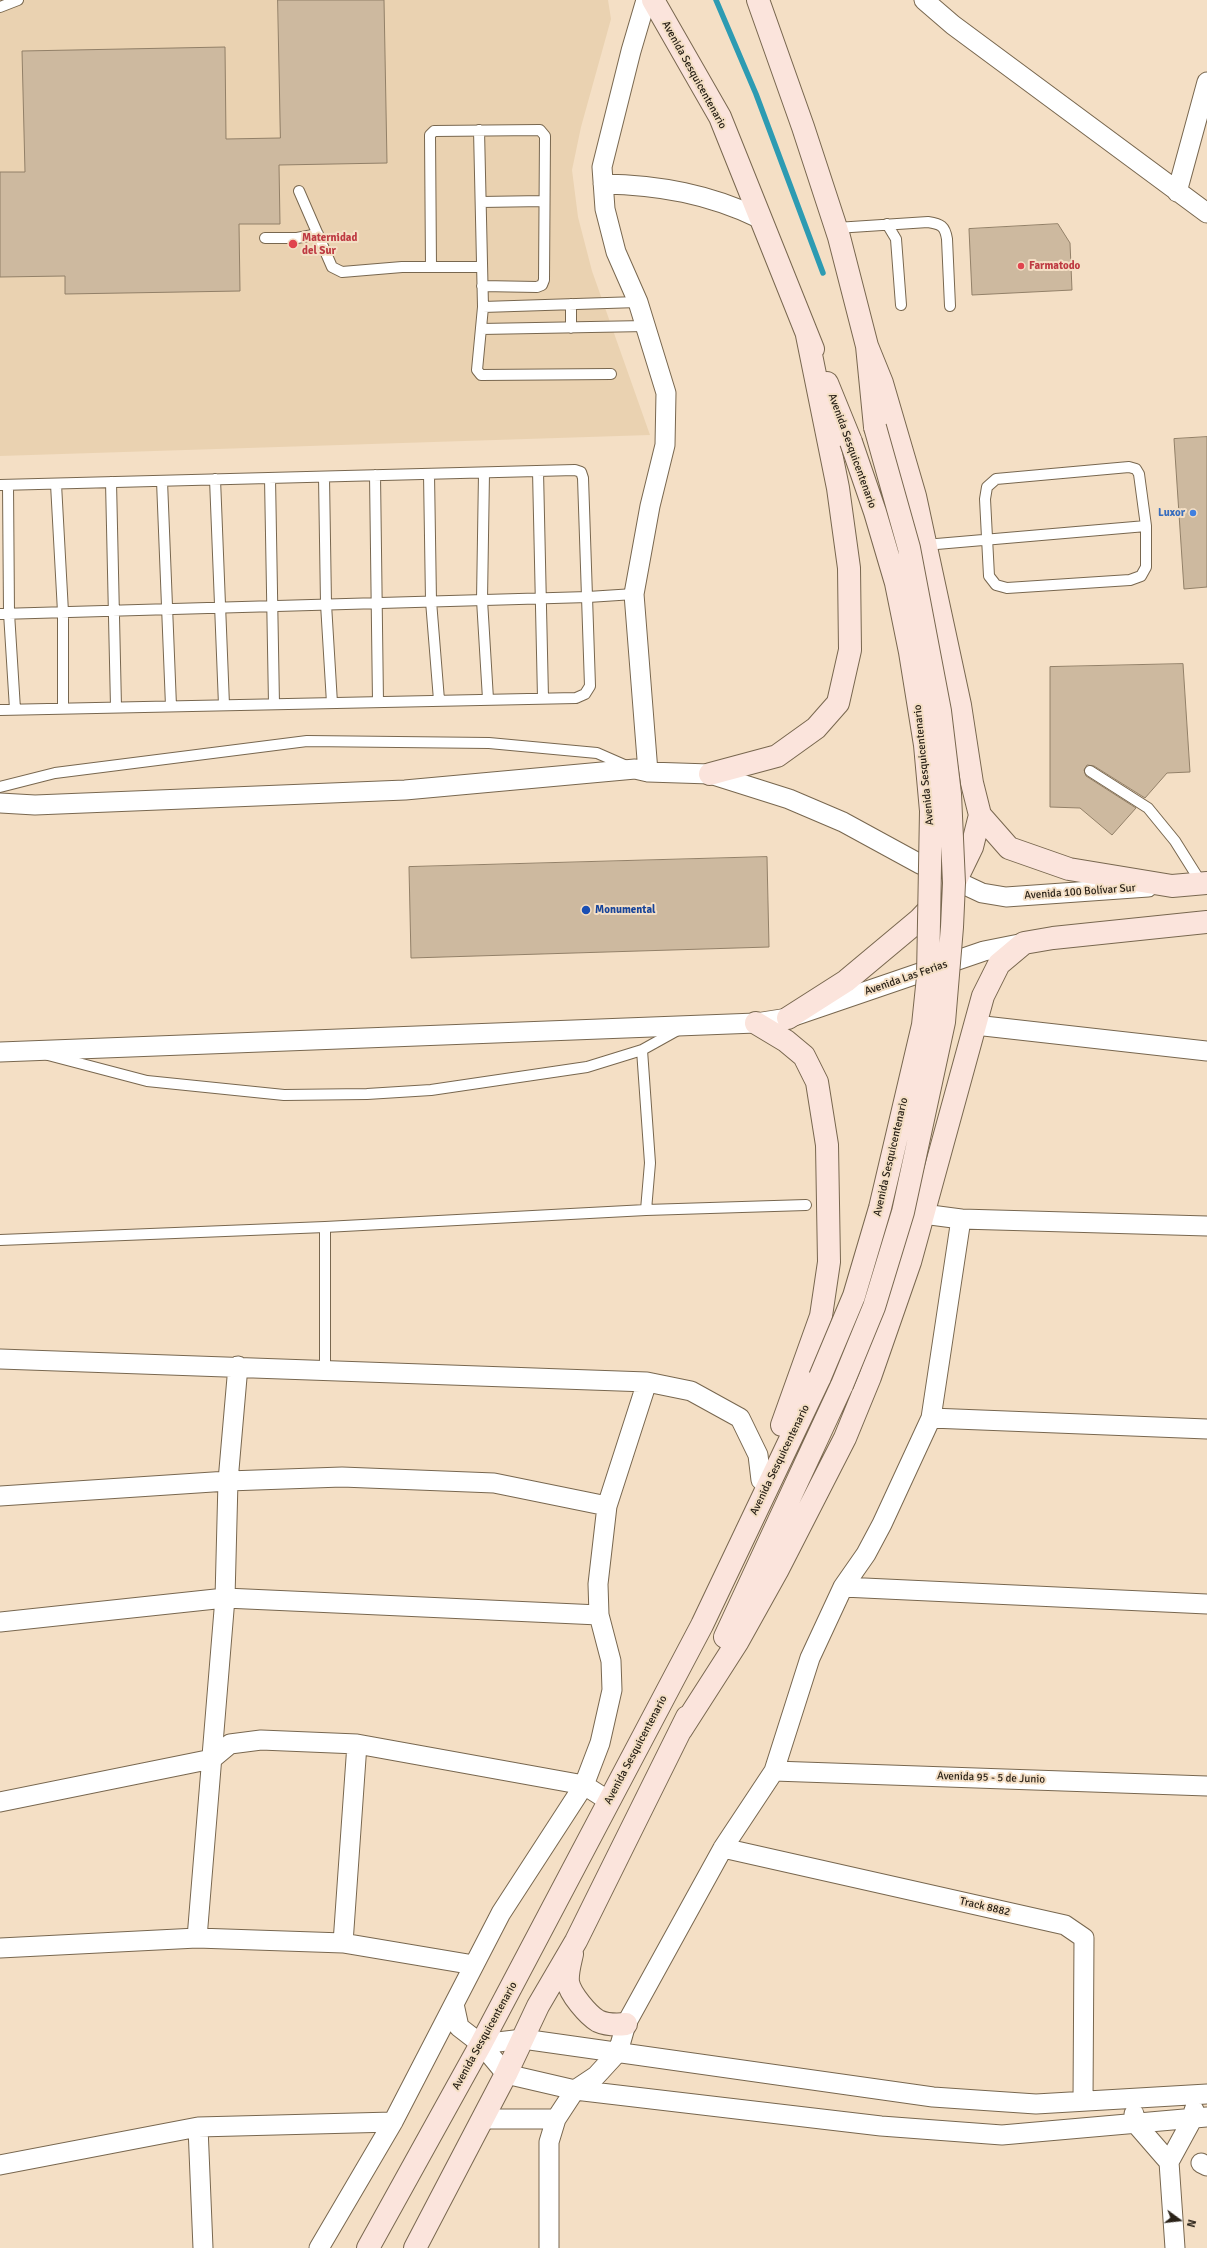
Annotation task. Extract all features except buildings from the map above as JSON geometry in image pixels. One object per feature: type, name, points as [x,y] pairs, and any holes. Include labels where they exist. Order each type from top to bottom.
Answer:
[{"type":"main road","name":"Avenida Sesquicentenario","points":[[368,2248],[481,2044],[702,1625],[820,1377],[854,1296],[880,1208],[923,1025],[928,977],[931,811],[925,745],[910,652],[896,583],[875,512],[851,442],[720,117],[653,0]]},
{"type":"main road","name":"Avenida Sesquicentenario","points":[[415,2248],[524,2039],[538,2006],[576,1941],[681,1730],[842,1384],[874,1307],[903,1212],[944,1022],[954,884],[950,794],[940,710],[909,548],[875,428],[868,346],[836,228],[801,120],[758,0]]},
{"type":"main road","points":[[710,774],[777,756],[816,728],[838,703],[840,695],[850,650],[849,568],[838,488],[808,335]]},
{"type":"main road","points":[[868,346],[882,382],[915,496],[960,705],[972,783],[980,815],[1009,848],[1069,869],[1172,886]]},
{"type":"main road","points":[[788,1018],[846,981],[919,920],[955,882],[972,847],[980,815]]},
{"type":"main road","name":"Avenida 100 Bolívar Sur","points":[[1172,886],[1204,884]]},
{"type":"main road","points":[[681,1730],[738,1641],[777,1571],[845,1438],[870,1377],[910,1262],[983,996],[999,964],[1024,943],[1053,938],[1207,922]]},
{"type":"main road","points":[[745,1532],[761,1480],[797,1389],[820,1316],[829,1262],[827,1145],[817,1082],[804,1056],[786,1041],[756,1023]]},
{"type":"main road","points":[[576,1941],[569,1967],[568,1983],[575,1999],[598,2021],[614,2025],[626,2024]]},
{"type":"street","points":[[642,770],[634,594],[650,506],[665,445],[666,393],[638,302],[616,252],[605,209],[602,167],[631,51],[646,0]]},
{"type":"street","points":[[924,0],[953,25],[1207,213]]},
{"type":"street","points":[[1177,192],[1207,82]]},
{"type":"street","points":[[603,184],[660,187],[683,191],[726,203],[761,219]]},
{"type":"street","points":[[0,803],[35,805],[405,790],[642,770],[710,774],[789,799],[843,822],[955,882]]},
{"type":"street","name":"Avenida 100 Bolívar Sur","points":[[955,882],[982,893],[1006,897],[1172,886]]},
{"type":"street","name":"Avenida Las Ferias","points":[[0,1052],[756,1023],[788,1018],[984,951],[1024,943]]},
{"type":"street","points":[[975,1025],[1207,1051]]},
{"type":"street","points":[[923,1214],[961,1219],[1207,1226]]},
{"type":"street","points":[[549,2248],[550,2142],[556,2119],[575,2090],[596,2076],[618,2052],[626,2024],[723,1848],[774,1770],[810,1658],[843,1587],[866,1554],[932,1418],[961,1219]]},
{"type":"street","points":[[0,1359],[325,1369],[647,1382],[691,1392],[740,1418],[758,1455],[761,1480]]},
{"type":"street","points":[[197,1938],[225,1598],[228,1481],[238,1366]]},
{"type":"street","points":[[319,2248],[393,2122],[501,1913],[584,1786],[600,1743],[612,1690],[611,1661],[599,1615],[598,1584],[607,1506],[647,1382]]},
{"type":"street","points":[[932,1418],[1207,1429]]},
{"type":"street","points":[[0,1496],[228,1481],[342,1477],[494,1483],[607,1506]]},
{"type":"street","points":[[843,1587],[1207,1604]]},
{"type":"street","points":[[0,1622],[225,1598],[599,1615]]},
{"type":"street","points":[[0,1802],[212,1759],[230,1744],[261,1740],[358,1744],[584,1786],[609,1801]]},
{"type":"street","points":[[343,1942],[358,1744]]},
{"type":"street","name":"Avenida 95 - 5 de Junio","points":[[774,1770],[1207,1786]]},
{"type":"street","name":"Track 8882","points":[[723,1848],[1065,1925],[1084,1938],[1083,2101]]},
{"type":"street","points":[[0,1948],[197,1938],[343,1942],[474,1965]]},
{"type":"street","points":[[454,2004],[459,2027],[481,2044],[506,2074],[575,2090],[880,2126],[1002,2135],[1200,2118]]},
{"type":"street","points":[[481,2044],[524,2039],[933,2097],[1036,2104],[1201,2095],[1200,2118],[1169,2162]]},
{"type":"street","points":[[1130,2098],[1136,2124],[1169,2162],[1175,2248]]},
{"type":"street","points":[[482,2119],[556,2119]]},
{"type":"street","points":[[0,2165],[198,2127],[393,2122]]},
{"type":"street","points":[[198,2127],[203,2248]]},
{"type":"lane","points":[[0,7],[18,0]]},
{"type":"lane","points":[[480,130],[483,307],[477,370],[481,375],[611,374]]},
{"type":"lane","points":[[431,267],[430,136],[434,131],[480,130],[544,132],[544,280],[542,285],[537,287],[482,286]]},
{"type":"lane","points":[[299,191],[332,267],[342,272],[431,267],[482,267]]},
{"type":"lane","points":[[481,202],[544,201]]},
{"type":"lane","points":[[836,228],[928,222],[940,223],[945,229],[950,306]]},
{"type":"lane","points":[[887,224],[896,239],[901,306]]},
{"type":"lane","points":[[265,238],[297,238],[318,234]]},
{"type":"lane","points":[[483,307],[638,302]]},
{"type":"lane","points":[[571,304],[571,328]]},
{"type":"lane","points":[[481,329],[646,326]]},
{"type":"lane","points":[[1129,467],[1136,469],[1139,474],[1146,526],[1146,567],[1141,576],[1130,580],[1007,588],[996,585],[989,576],[987,540],[985,499],[986,487],[996,479],[1129,467]]},
{"type":"lane","points":[[0,710],[576,698],[585,694],[590,686],[583,478],[581,472],[575,470],[4,485],[5,613],[15,709]]},
{"type":"lane","points":[[538,471],[539,598],[543,698]]},
{"type":"lane","points":[[484,473],[482,600],[488,699]]},
{"type":"lane","points":[[429,474],[431,602],[439,700]]},
{"type":"lane","points":[[375,475],[378,702]]},
{"type":"lane","points":[[324,477],[326,604],[332,703]]},
{"type":"lane","points":[[270,478],[271,606],[274,704]]},
{"type":"lane","points":[[215,479],[224,705]]},
{"type":"lane","points":[[162,481],[171,706]]},
{"type":"lane","points":[[110,482],[116,707]]},
{"type":"lane","points":[[56,484],[63,612],[63,708]]},
{"type":"lane","points":[[925,545],[1146,526]]},
{"type":"lane","points":[[5,613],[431,602],[634,594]]},
{"type":"lane","points":[[0,788],[55,773],[307,741],[489,743],[597,753],[642,770]]},
{"type":"lane","points":[[1090,771],[1148,808],[1175,841],[1204,884]]},
{"type":"lane","points":[[32,1051],[147,1081],[284,1095],[367,1094],[432,1090],[587,1067],[642,1050],[685,1025]]},
{"type":"lane","points":[[642,1050],[650,1163],[646,1210]]},
{"type":"lane","points":[[0,1240],[325,1227],[646,1210],[806,1205]]},
{"type":"lane","points":[[325,1227],[325,1369]]},
{"type":"shaded area","name":"Maternidad del Sur","points":[[0,0],[608,0],[611,19],[581,127],[572,170],[578,217],[592,271],[650,435],[0,456]]},
{"type":"waterway","points":[[716,0],[756,94],[823,273]]},
{"type":"place","name":"Maternidad del Sur","points":[[293,244]]},
{"type":"place","name":"Farmatodo","points":[[1021,266]]},
{"type":"place","name":"Luxor","points":[[1193,513]]},
{"type":"place","name":"Monumental","points":[[586,910]]}]
